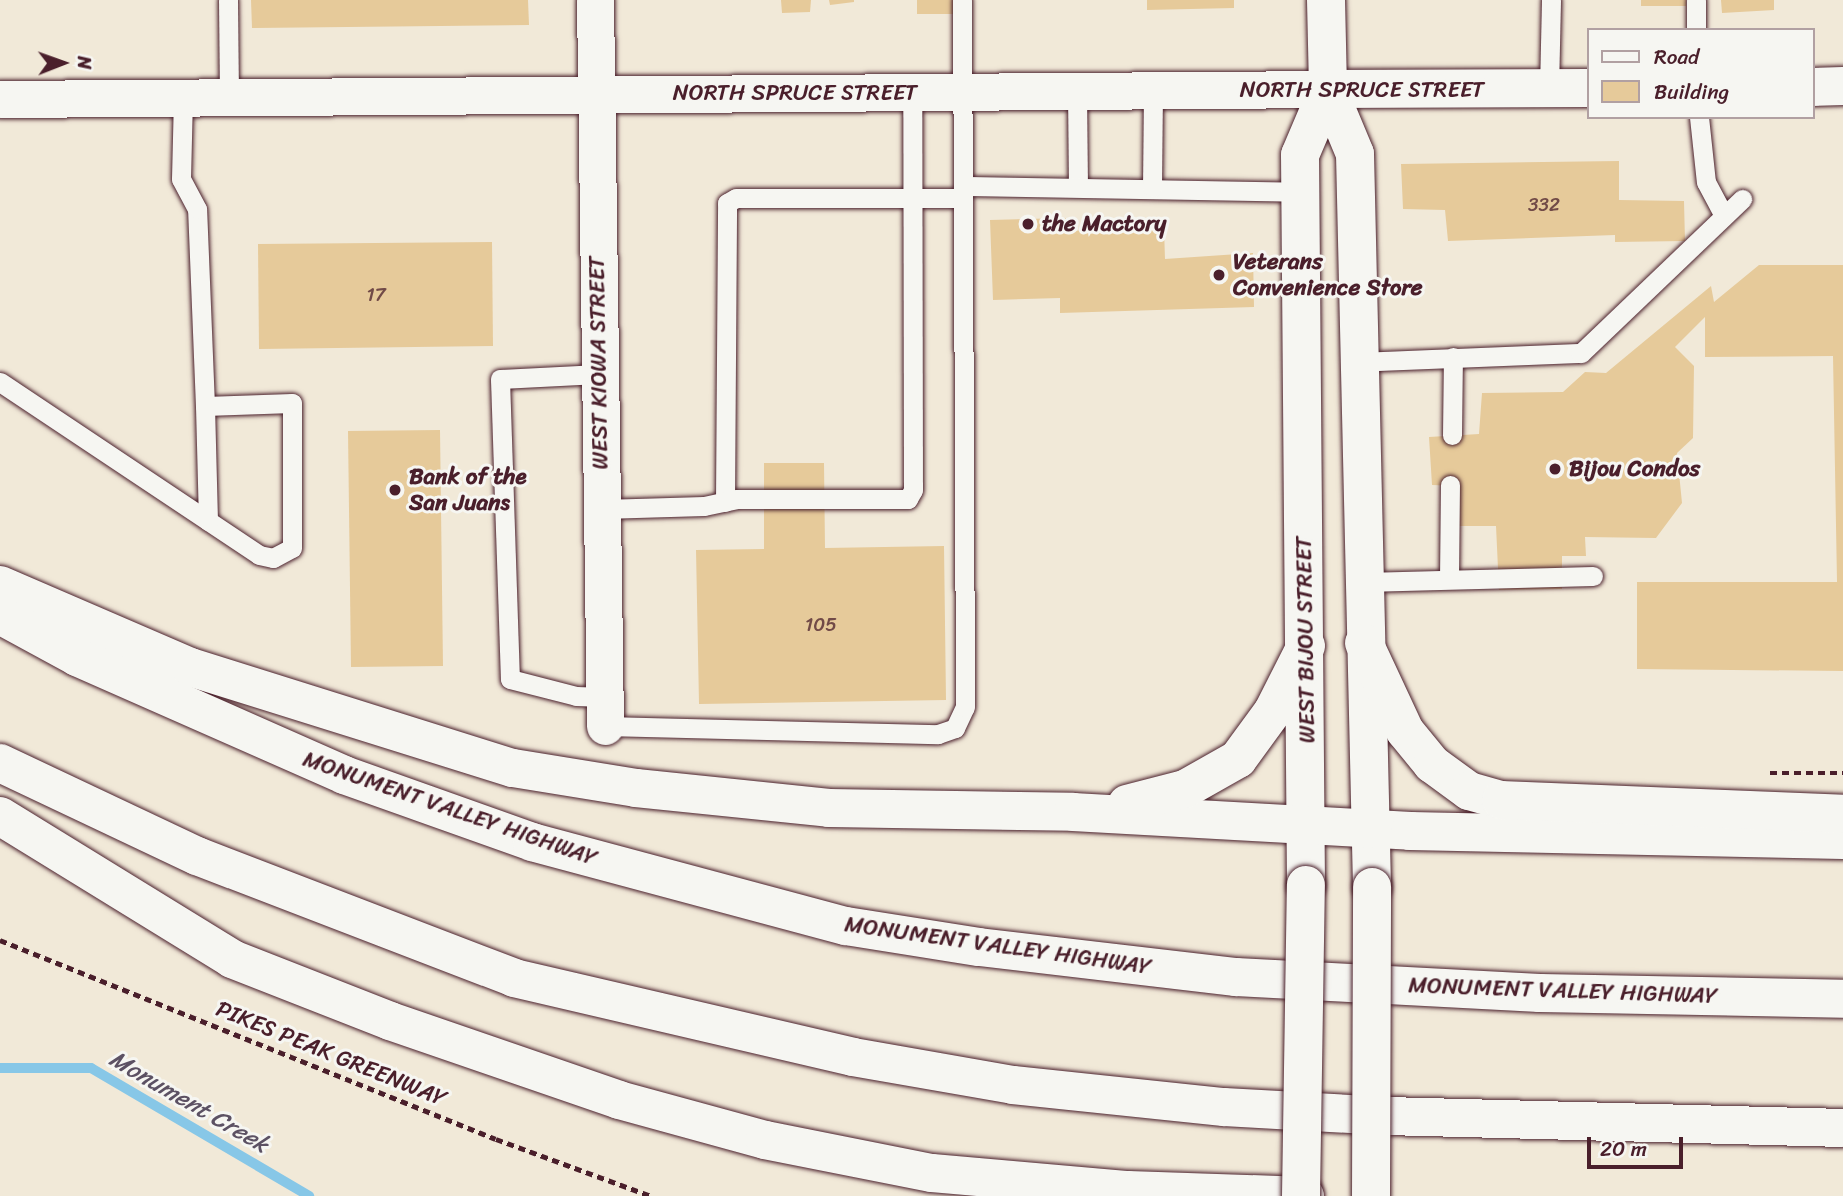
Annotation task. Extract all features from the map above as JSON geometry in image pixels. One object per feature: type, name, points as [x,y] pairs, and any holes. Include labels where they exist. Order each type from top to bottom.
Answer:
[{"type":"main road","name":"WEST BIJOU STREET","points":[[1326,0],[1328,89],[1355,154],[1356,362],[1372,829],[1371,1196]]},
{"type":"main road","points":[[1815,87],[1843,86]]},
{"type":"main road","name":"NORTH SPRUCE STREET","points":[[1328,89],[1588,88]]},
{"type":"main road","name":"WEST BIJOU STREET","points":[[1302,1196],[1306,646],[1303,192],[1300,155],[1328,89]]},
{"type":"main road","points":[[0,584],[190,667],[513,768],[746,802],[829,808],[1073,812],[1372,829],[1843,840]]},
{"type":"main road","name":"MONUMENT VALLEY HIGHWAY","points":[[0,615],[89,663],[344,775],[532,842],[846,926],[979,947],[1236,977],[1540,993],[1843,999]]},
{"type":"main road","points":[[1364,643],[1405,731],[1432,764],[1469,790],[1501,800],[1843,814]]},
{"type":"main road","points":[[1073,812],[1142,802],[1185,789],[1228,766],[1258,736],[1306,646]]},
{"type":"main road","points":[[0,763],[197,856],[514,978],[853,1057],[1027,1086],[1224,1107],[1413,1117],[1843,1128]]},
{"type":"main road","points":[[0,816],[232,959],[390,1021],[618,1100],[765,1140],[932,1173],[1136,1193],[1302,1196]]},
{"type":"street","name":"WEST KIOWA STREET","points":[[595,0],[605,711]]},
{"type":"street","name":"NORTH SPRUCE STREET","points":[[0,99],[1328,89]]},
{"type":"lane","points":[[228,0],[229,97]]},
{"type":"lane","points":[[599,374],[500,379],[510,679],[576,696],[605,711],[938,734],[955,729],[965,707],[962,0]]},
{"type":"lane","points":[[1549,89],[1551,0]]},
{"type":"lane","points":[[1696,0],[1696,28]]},
{"type":"lane","points":[[1077,91],[1078,186]]},
{"type":"lane","points":[[1152,187],[1153,91]]},
{"type":"lane","points":[[602,509],[725,502],[908,499],[913,490],[912,92]]},
{"type":"lane","points":[[183,97],[181,178],[197,209],[208,521]]},
{"type":"lane","points":[[1699,119],[1706,182],[1724,216]]},
{"type":"lane","points":[[725,502],[727,203],[736,198],[912,198],[963,192],[1078,186],[1303,192]]},
{"type":"lane","points":[[1356,362],[1581,353],[1742,199]]},
{"type":"lane","points":[[1452,435],[1453,357]]},
{"type":"lane","points":[[0,382],[259,555],[273,558],[292,548],[292,403],[205,406]]},
{"type":"lane","points":[[1450,485],[1450,579]]},
{"type":"lane","points":[[1364,582],[1592,576]]},
{"type":"path","name":"PIKES PEAK GREENWAY","points":[[0,940],[496,1139],[651,1196]]},
{"type":"building","points":[[251,0],[528,0],[529,25],[252,28]]},
{"type":"building","points":[[781,0],[811,0],[810,12],[782,13]]},
{"type":"building","points":[[829,0],[854,0],[854,2],[830,5]]},
{"type":"building","points":[[917,0],[956,0],[956,14],[917,14]]},
{"type":"building","points":[[1147,0],[1234,0],[1234,8],[1147,10]]},
{"type":"building","points":[[1641,0],[1686,0],[1686,6],[1641,6]]},
{"type":"building","points":[[1721,0],[1774,0],[1774,10],[1722,13]]},
{"type":"building","points":[[1619,161],[1619,200],[1684,201],[1685,241],[1615,242],[1615,235],[1448,241],[1445,210],[1403,209],[1401,164]]},
{"type":"building","points":[[1066,218],[1066,231],[1164,228],[1165,259],[1253,253],[1254,307],[1060,313],[1060,298],[993,300],[990,220]]},
{"type":"building","points":[[492,242],[493,346],[259,349],[258,244]]},
{"type":"building","name":"Bijou Condos","points":[[1759,265],[1843,265],[1843,671],[1637,669],[1637,582],[1837,582],[1833,356],[1705,357],[1705,317],[1675,347],[1694,366],[1693,438],[1677,453],[1682,503],[1656,538],[1585,537],[1586,556],[1562,556],[1562,589],[1499,590],[1496,526],[1457,526],[1457,486],[1432,485],[1429,437],[1479,434],[1482,393],[1563,392],[1585,372],[1606,373],[1711,286],[1714,302]]},
{"type":"building","name":"Bank of the San Juans","points":[[440,430],[443,666],[351,667],[348,431]]},
{"type":"building","points":[[764,463],[824,463],[825,548],[944,546],[946,700],[699,704],[696,550],[764,549]]},
{"type":"waterway","name":"Monument Creek","points":[[0,1068],[91,1068],[309,1196]]},
{"type":"place","name":"the Mactory","points":[[1028,224]]},
{"type":"place","name":"Veterans Convenience Store","points":[[1219,275]]},
{"type":"place","name":"Bijou Condos","points":[[1555,469]]},
{"type":"place","name":"Bank of the San Juans","points":[[395,490]]}]
